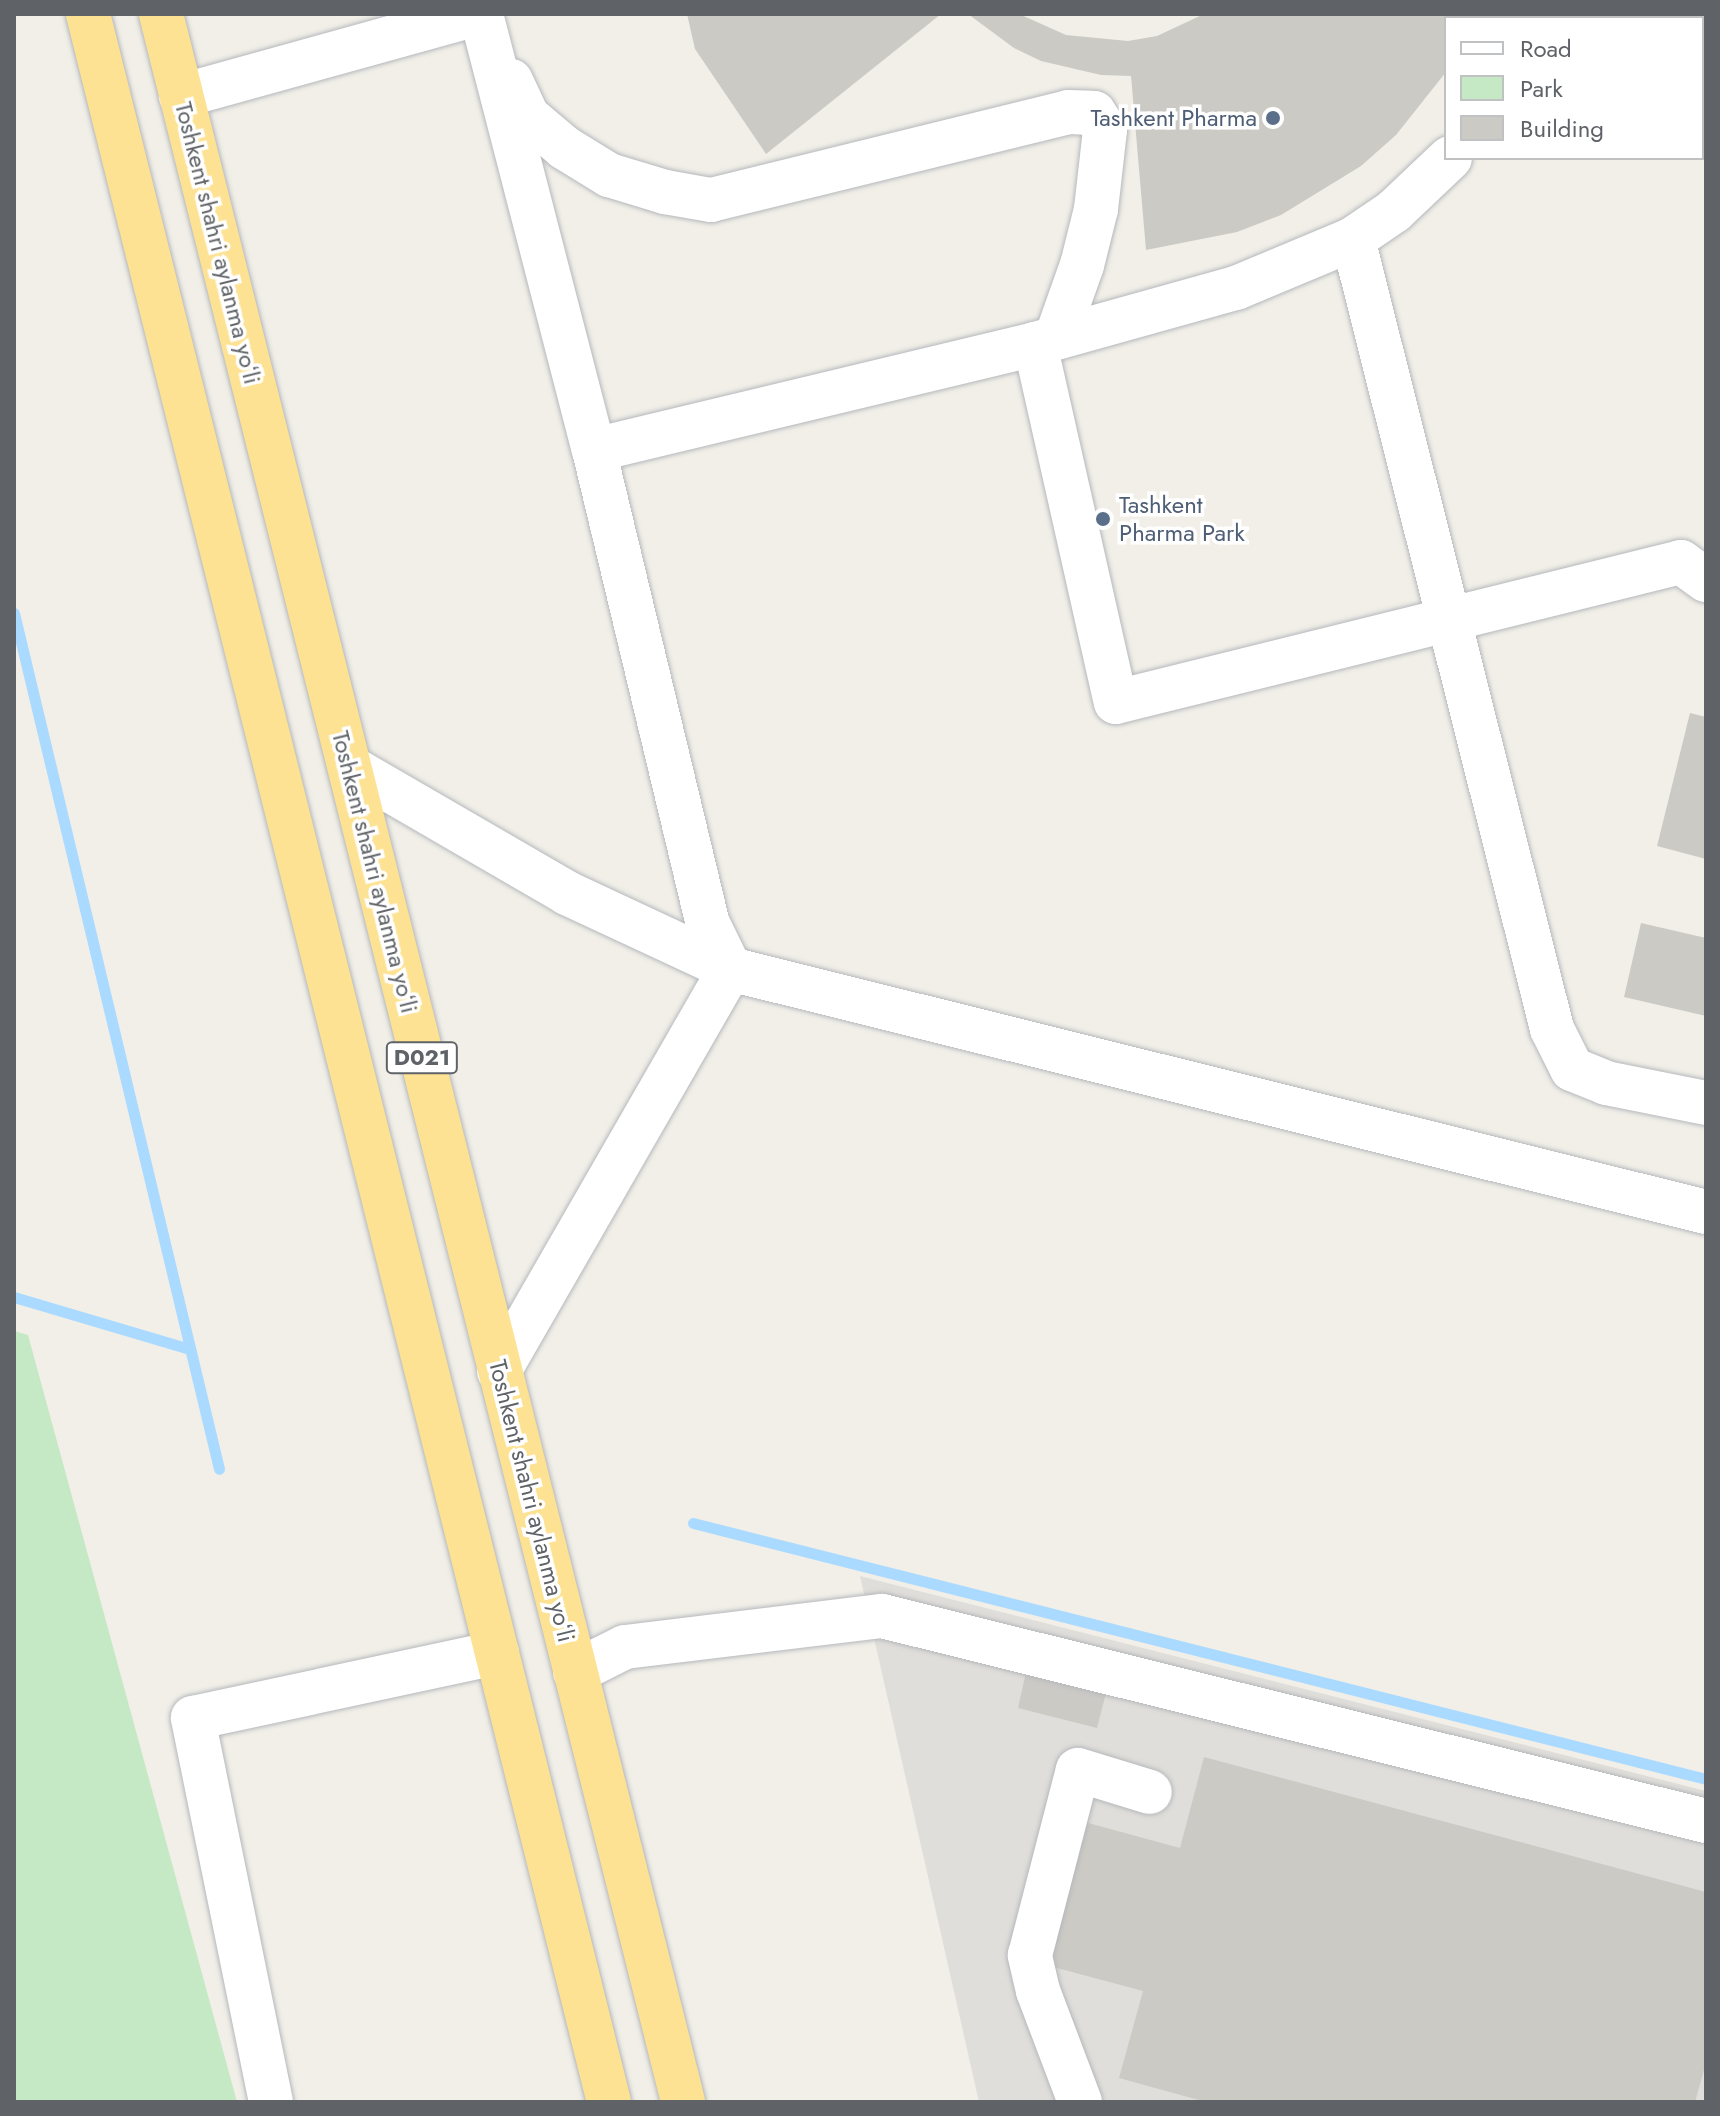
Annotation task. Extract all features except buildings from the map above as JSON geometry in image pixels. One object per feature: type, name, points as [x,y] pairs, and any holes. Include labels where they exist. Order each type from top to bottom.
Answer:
[{"type":"highway","name":"D021","points":[[88,14],[609,2102]]},
{"type":"highway","name":"Toshkent shahri aylanma yoʻli","points":[[161,14],[683,2102]]},
{"type":"lane","points":[[181,96],[480,14]]},
{"type":"lane","points":[[480,14],[527,116],[565,148],[609,175],[665,192],[711,200],[1068,112],[1094,113],[1105,130],[1096,209],[1082,265],[1046,341],[1116,702],[1681,562],[1706,580]]},
{"type":"lane","points":[[480,14],[594,450],[707,922],[730,969]]},
{"type":"lane","points":[[594,450],[1046,341],[1236,288],[1353,239],[1394,211],[1448,160]]},
{"type":"lane","points":[[1353,239],[1552,1029],[1572,1069],[1606,1083],[1706,1103]]},
{"type":"lane","points":[[350,767],[567,893],[730,969],[1706,1212]]},
{"type":"lane","points":[[499,1371],[730,969]]},
{"type":"lane","points":[[575,1672],[625,1647],[882,1616],[1706,1821]]},
{"type":"lane","points":[[271,2102],[193,1718],[497,1653]]},
{"type":"lane","points":[[1092,2099],[1038,1991],[1030,1955],[1078,1770],[1150,1792]]},
{"type":"shaded area","points":[[860,1576],[1706,1791],[1706,2102],[979,2102]]},
{"type":"green space","points":[[14,1331],[28,1335],[237,2102],[14,2102]]},
{"type":"waterway","points":[[14,613],[219,1469]]},
{"type":"waterway","points":[[14,1297],[190,1349]]},
{"type":"waterway","points":[[693,1523],[1706,1779]]},
{"type":"place","name":"Tashkent Pharma","points":[[1273,118]]},
{"type":"place","name":"Tashkent Pharma Park","points":[[1103,519]]}]
